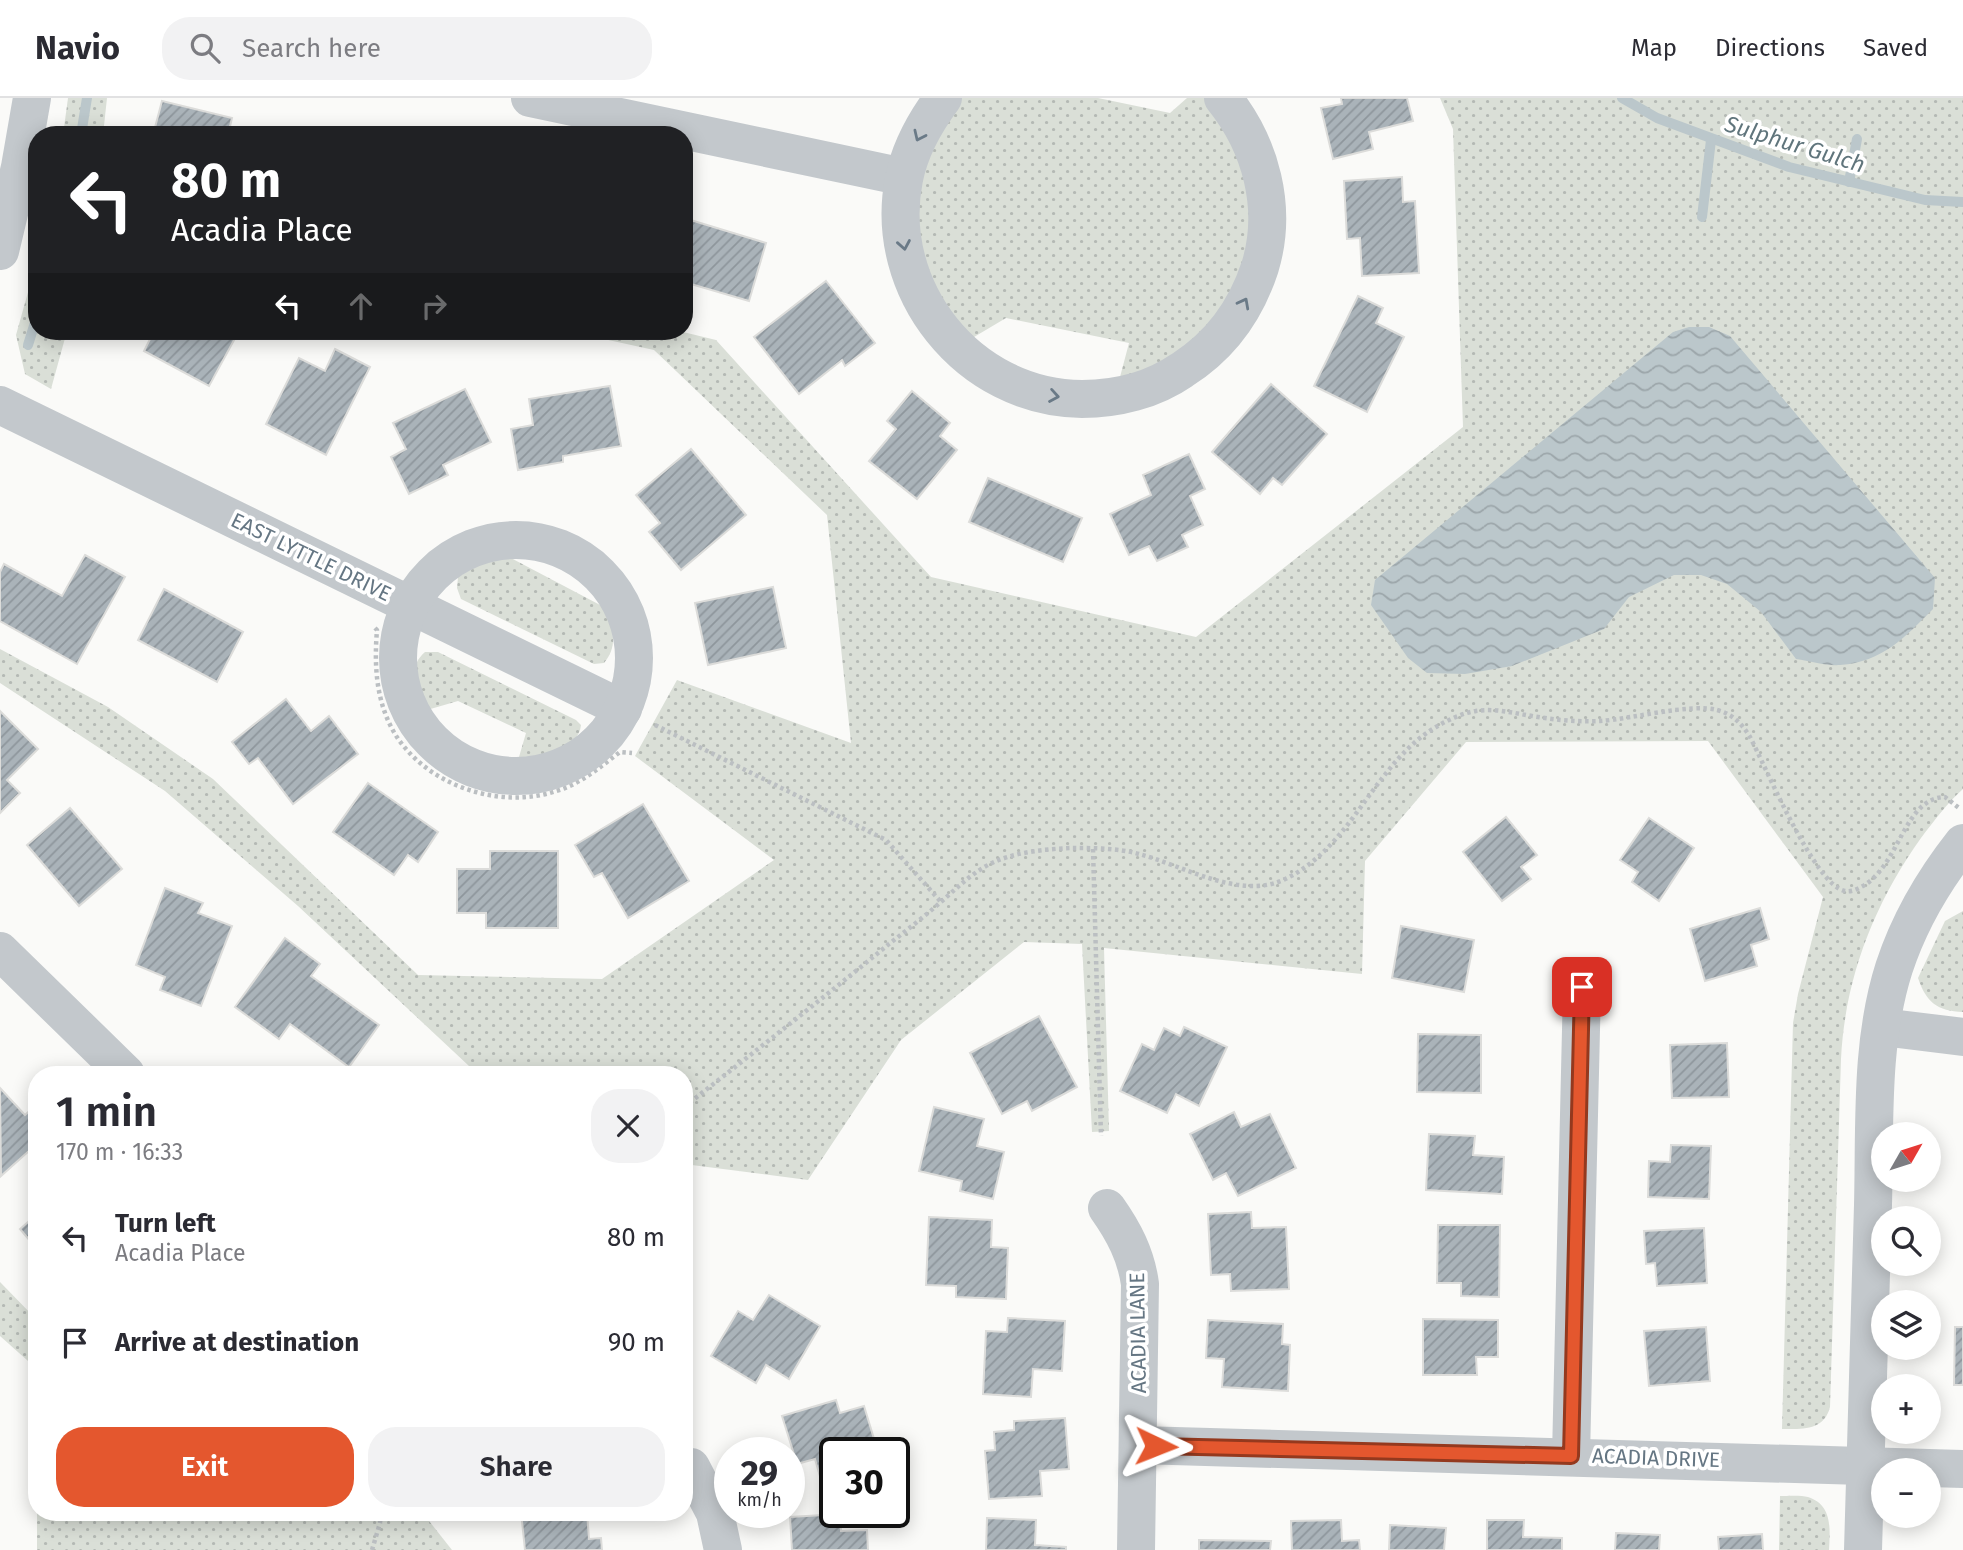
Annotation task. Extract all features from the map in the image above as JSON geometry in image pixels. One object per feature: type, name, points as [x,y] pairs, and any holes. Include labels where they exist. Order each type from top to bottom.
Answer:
[{"type":"street","points":[[0,251],[20,167],[32,98]]},
{"type":"street","points":[[530,98],[663,126]]},
{"type":"street","points":[[943,98],[919,135],[904,177],[901,219],[906,261],[921,300],[945,335],[993,375],[1053,397],[1094,399],[1136,392],[1174,376],[1216,343],[1236,319],[1246,301],[1262,260],[1267,216],[1261,172],[1245,130],[1223,98]]},
{"type":"street","points":[[693,132],[904,177]]},
{"type":"street","name":"EAST LYTTLE DRIVE","points":[[0,405],[623,709]]},
{"type":"street","points":[[508,540],[532,541],[567,552],[598,573],[625,614],[632,637],[634,662],[623,709],[609,731],[592,748],[572,762],[549,772],[512,776],[475,769],[453,758],[434,743],[418,724],[406,702],[399,678],[397,653],[401,628],[410,605],[423,584],[440,567],[461,553],[483,544],[508,540]]},
{"type":"street","points":[[1863,1550],[1876,1102],[1882,1027],[1902,945],[1922,902],[1959,844]]},
{"type":"street","points":[[0,951],[119,1066]]},
{"type":"street","points":[[1571,1456],[1582,987]]},
{"type":"street","points":[[1882,1027],[1963,1037]]},
{"type":"street","name":"ACADIA LANE","points":[[1107,1208],[1120,1226],[1137,1262],[1140,1284],[1136,1550]]},
{"type":"street","name":"ACADIA DRIVE","points":[[1139,1445],[1963,1469]]},
{"type":"street","points":[[693,1471],[715,1513],[723,1550]]},
{"type":"path","points":[[371,624],[377,630],[374,664],[380,696],[396,734],[410,753],[447,780],[480,794],[533,797],[558,791],[588,777],[620,752],[632,753]]},
{"type":"path","points":[[693,1100],[980,870],[1002,859],[1047,849],[1093,849],[1136,853],[1202,876],[1241,884],[1271,884],[1284,880],[1309,864],[1328,847],[1358,814],[1385,776],[1419,739],[1459,716],[1476,711],[1492,710],[1578,721],[1622,719],[1700,708],[1716,709],[1731,716],[1742,724],[1750,737],[1807,850],[1832,884],[1844,891],[1855,890],[1869,883],[1885,866],[1908,823],[1929,800],[1945,797],[1959,844]]},
{"type":"path","points":[[623,709],[886,840],[941,902]]},
{"type":"path","points":[[1093,849],[1101,1136]]},
{"type":"path","points":[[372,1550],[380,1521]]},
{"type":"shaded area","points":[[68,98],[107,98],[104,126],[64,126]]},
{"type":"shaded area","points":[[960,98],[1098,98],[1170,113],[1187,98],[1209,98],[1250,172],[1253,246],[1215,322],[1171,363],[1120,377],[1129,343],[1006,318],[969,340],[948,319],[914,239],[918,173]]},
{"type":"shaded area","points":[[1440,98],[1963,98],[1963,789],[1921,838],[1889,889],[1865,943],[1849,1000],[1841,1059],[1830,1407],[1823,1421],[1817,1425],[1782,1429],[1793,1023],[1823,897],[1708,741],[1466,742],[1365,861],[1362,974],[1104,948],[1109,1131],[1092,1132],[1082,944],[1024,942],[901,1040],[808,1180],[693,1165],[693,1066],[469,1066],[298,906],[165,791],[0,683],[0,649],[108,707],[213,779],[418,975],[602,979],[774,860],[635,756],[677,680],[851,743],[827,515],[654,350],[608,340],[693,340],[693,334],[716,340],[931,577],[1196,637],[1463,427],[1453,129]]},
{"type":"shaded area","points":[[28,292],[28,340],[65,340],[51,389],[25,374],[16,335]]},
{"type":"shaded area","points":[[498,556],[509,557],[602,606],[613,634],[612,649],[604,663],[594,664],[461,599],[457,588],[458,577]]},
{"type":"shaded area","points":[[425,652],[438,652],[576,720],[581,725],[579,734],[573,741],[557,750],[537,756],[519,757],[526,733],[458,701],[427,710],[419,696],[414,673],[419,658]]},
{"type":"shaded area","points":[[1963,911],[1963,1012],[1946,1010],[1934,1004],[1918,978],[1945,921]]},
{"type":"shaded area","points":[[0,1282],[28,1311],[28,1361],[0,1336]]},
{"type":"shaded area","points":[[1780,1496],[1808,1497],[1822,1506],[1828,1519],[1829,1550],[1779,1550]]},
{"type":"shaded area","points":[[37,1521],[429,1521],[452,1550],[37,1550]]},
{"type":"water","points":[[1689,327],[1709,327],[1730,336],[1935,578],[1933,609],[1903,638],[1881,653],[1855,663],[1824,664],[1796,659],[1761,612],[1727,584],[1701,575],[1674,575],[1629,597],[1604,629],[1512,666],[1465,674],[1427,673],[1408,658],[1371,605],[1375,580],[1673,332]]},
{"type":"building","points":[[1341,98],[1407,98],[1413,121],[1369,132],[1373,149],[1333,159],[1321,108],[1342,104]]},
{"type":"building","points":[[162,101],[232,118],[230,126],[155,126]]},
{"type":"building","points":[[1402,177],[1403,202],[1415,201],[1419,273],[1362,276],[1360,238],[1347,239],[1344,181]]},
{"type":"building","points":[[693,221],[766,243],[749,301],[693,285]]},
{"type":"building","points":[[826,281],[875,343],[845,366],[842,360],[799,394],[754,337]]},
{"type":"building","points":[[1358,296],[1383,308],[1376,323],[1404,337],[1367,412],[1314,386]]},
{"type":"building","points":[[150,340],[234,340],[209,386],[144,351]]},
{"type":"building","points":[[335,349],[370,367],[326,455],[266,424],[299,358],[325,371]]},
{"type":"building","points":[[1271,384],[1327,434],[1282,485],[1273,478],[1260,494],[1212,452]]},
{"type":"building","points":[[610,386],[621,446],[563,456],[563,462],[518,470],[511,429],[533,425],[529,399]]},
{"type":"building","points":[[465,389],[491,442],[443,465],[448,475],[409,494],[391,457],[406,449],[393,423]]},
{"type":"building","points":[[912,391],[950,423],[940,436],[957,450],[917,499],[869,461],[896,429],[887,421]]},
{"type":"building","points":[[691,449],[746,515],[681,570],[649,532],[660,523],[636,495]]},
{"type":"building","points":[[1189,454],[1205,489],[1190,496],[1203,525],[1182,535],[1188,547],[1157,561],[1149,546],[1129,555],[1110,514],[1151,495],[1143,475]]},
{"type":"building","points":[[988,478],[1082,518],[1063,562],[969,522]]},
{"type":"building","points":[[85,555],[125,577],[77,664],[0,621],[0,572],[4,564],[62,596]]},
{"type":"building","points":[[773,587],[786,648],[708,665],[695,603]]},
{"type":"building","points":[[164,589],[243,632],[217,682],[138,640]]},
{"type":"building","points":[[286,699],[311,731],[329,716],[358,754],[293,804],[258,758],[249,764],[232,742]]},
{"type":"building","points":[[0,711],[38,749],[7,780],[20,793],[0,813]]},
{"type":"building","points":[[368,783],[438,832],[418,862],[408,855],[394,875],[333,832]]},
{"type":"building","points":[[643,804],[689,881],[628,918],[602,873],[594,877],[575,845]]},
{"type":"building","points":[[70,808],[122,869],[79,906],[27,845]]},
{"type":"building","points":[[1506,817],[1537,855],[1521,867],[1531,879],[1502,901],[1463,852]]},
{"type":"building","points":[[1649,818],[1694,848],[1659,901],[1632,882],[1638,872],[1620,860]]},
{"type":"building","points":[[490,851],[558,851],[558,928],[486,928],[486,913],[457,913],[457,869],[490,869]]},
{"type":"building","points":[[165,888],[203,903],[198,913],[232,926],[201,1006],[160,990],[165,977],[136,965]]},
{"type":"building","points":[[1760,908],[1769,939],[1751,945],[1757,966],[1705,981],[1690,929]]},
{"type":"building","points":[[1401,926],[1474,940],[1464,992],[1392,978]]},
{"type":"building","points":[[285,938],[320,964],[311,976],[379,1025],[348,1066],[290,1024],[279,1039],[235,1007]]},
{"type":"building","points":[[1039,1016],[1077,1087],[1032,1111],[1027,1101],[1002,1114],[970,1053]]},
{"type":"building","points":[[1184,1027],[1227,1047],[1199,1106],[1176,1094],[1167,1113],[1120,1091],[1142,1044],[1154,1050],[1164,1028],[1180,1036]]},
{"type":"building","points":[[1418,1034],[1481,1035],[1481,1093],[1417,1092]]},
{"type":"building","points":[[1727,1043],[1729,1097],[1672,1098],[1670,1045]]},
{"type":"building","points":[[0,1088],[25,1115],[28,1112],[28,1152],[1,1176]]},
{"type":"building","points":[[934,1107],[984,1119],[977,1146],[1004,1152],[993,1199],[960,1191],[962,1181],[919,1171]]},
{"type":"building","points":[[1234,1112],[1241,1127],[1270,1114],[1296,1168],[1238,1196],[1226,1173],[1213,1180],[1190,1134]]},
{"type":"building","points":[[1429,1134],[1475,1136],[1473,1155],[1504,1157],[1502,1194],[1426,1190]]},
{"type":"building","points":[[1671,1145],[1711,1146],[1709,1199],[1648,1197],[1649,1161],[1670,1162]]},
{"type":"building","points":[[1251,1212],[1252,1228],[1286,1227],[1289,1289],[1231,1291],[1230,1274],[1211,1275],[1208,1214]]},
{"type":"building","points":[[929,1217],[992,1220],[991,1247],[1008,1248],[1006,1299],[956,1297],[956,1286],[926,1285]]},
{"type":"building","points":[[28,1222],[28,1238],[20,1229]]},
{"type":"building","points":[[1438,1225],[1500,1225],[1499,1297],[1461,1296],[1461,1283],[1437,1283]]},
{"type":"building","points":[[1704,1228],[1707,1283],[1657,1286],[1655,1263],[1646,1264],[1644,1231]]},
{"type":"building","points":[[769,1295],[820,1326],[789,1379],[766,1365],[756,1383],[711,1356],[738,1311],[753,1320]]},
{"type":"building","points":[[1008,1318],[1065,1321],[1062,1371],[1033,1369],[1031,1397],[983,1394],[986,1331],[1007,1332]]},
{"type":"building","points":[[1423,1319],[1498,1320],[1498,1357],[1476,1357],[1477,1375],[1423,1375]]},
{"type":"building","points":[[1208,1320],[1283,1324],[1282,1344],[1290,1345],[1288,1391],[1222,1387],[1224,1359],[1206,1358]]},
{"type":"building","points":[[1706,1327],[1710,1381],[1649,1386],[1644,1331]]},
{"type":"building","points":[[1955,1327],[1963,1327],[1963,1385],[1954,1385]]},
{"type":"building","points":[[836,1400],[840,1413],[864,1406],[873,1437],[819,1437],[819,1473],[815,1459],[805,1462],[805,1437],[789,1437],[782,1416]]},
{"type":"building","points":[[1065,1418],[1069,1469],[1040,1471],[1042,1496],[989,1499],[985,1451],[995,1450],[994,1432],[1014,1430],[1014,1421]]},
{"type":"building","points":[[819,1515],[819,1528],[867,1530],[868,1550],[792,1550],[791,1528],[805,1528],[805,1516]]},
{"type":"building","points":[[987,1518],[1036,1520],[1035,1545],[1066,1547],[1066,1550],[986,1550]]},
{"type":"building","points":[[1341,1520],[1342,1541],[1359,1540],[1360,1550],[1292,1550],[1291,1521]]},
{"type":"building","points":[[1487,1520],[1524,1520],[1523,1537],[1562,1538],[1562,1550],[1487,1550]]},
{"type":"building","points":[[522,1521],[588,1521],[589,1539],[601,1538],[602,1550],[525,1550]]},
{"type":"building","points":[[1390,1525],[1446,1528],[1444,1550],[1389,1550]]},
{"type":"building","points":[[1616,1533],[1660,1535],[1659,1550],[1615,1550]]},
{"type":"building","points":[[1762,1534],[1763,1550],[1719,1550],[1718,1537]]},
{"type":"building","points":[[1199,1540],[1271,1541],[1270,1550],[1199,1550]]},
{"type":"waterway","points":[[82,126],[87,98]]},
{"type":"waterway","name":"Sulphur Gulch","points":[[1622,98],[1657,118],[1789,167],[1925,200],[1963,202]]},
{"type":"waterway","points":[[1849,182],[1857,139]]},
{"type":"waterway","points":[[1702,217],[1711,140]]},
{"type":"waterway","points":[[28,345],[30,340]]},
{"type":"route","points":[[1156,1446],[1571,1456],[1582,987]]}]
